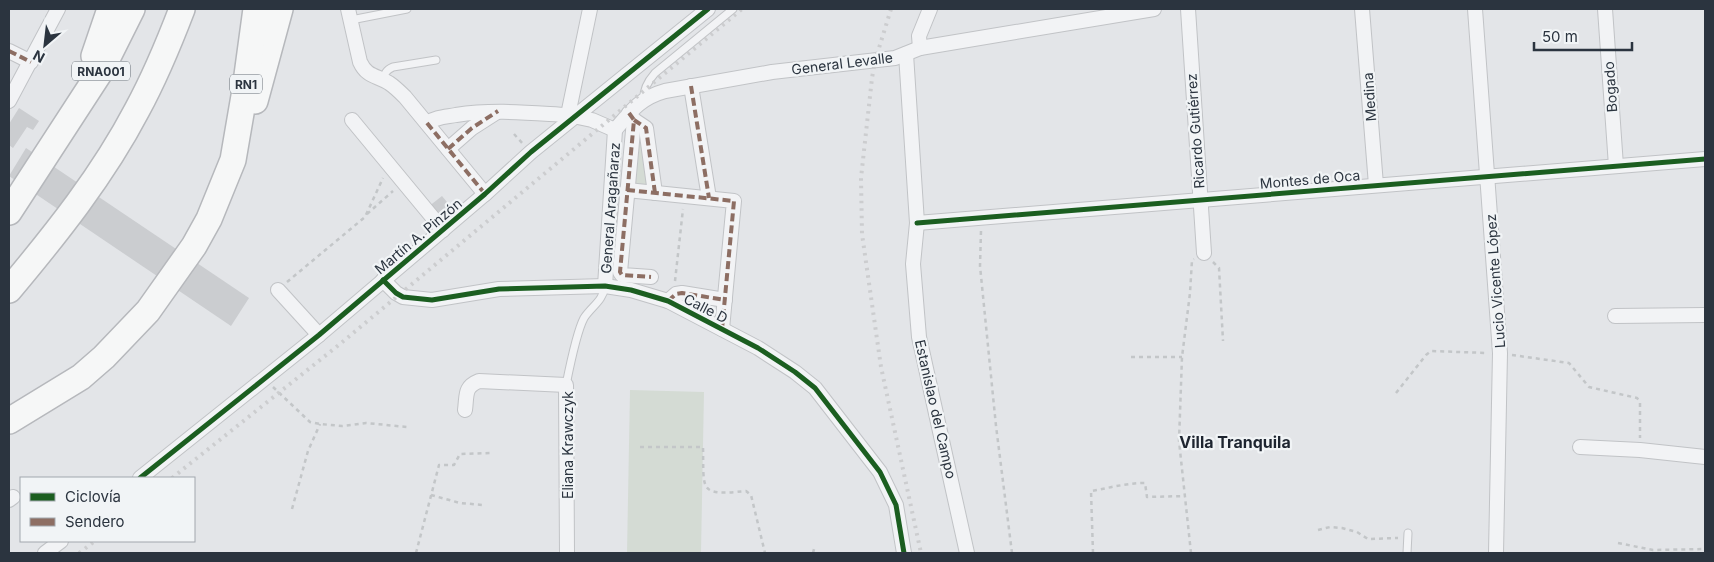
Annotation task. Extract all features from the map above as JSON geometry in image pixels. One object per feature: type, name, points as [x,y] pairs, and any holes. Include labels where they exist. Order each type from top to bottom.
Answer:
[{"type":"highway","points":[[64,129],[82,90],[110,9]]},
{"type":"highway","name":"RNA001","points":[[9,212],[102,70],[132,9]]},
{"type":"highway","points":[[9,290],[49,241],[110,157],[137,110],[168,46],[182,9]]},
{"type":"highway","name":"RN1","points":[[9,421],[81,377],[125,336],[148,311],[182,264],[209,219],[233,160],[256,9]]},
{"type":"highway","points":[[233,160],[257,95],[280,9]]},
{"type":"street","points":[[9,101],[58,9]]},
{"type":"street","points":[[572,116],[590,9]]},
{"type":"street","name":"Martín A. Pinzón","points":[[141,477],[319,335],[485,194],[572,116],[708,9]]},
{"type":"street","points":[[920,48],[919,36],[930,9]]},
{"type":"street","name":"General Levalle","points":[[615,130],[631,117],[644,100],[653,95],[691,86],[782,71],[875,61],[906,54],[920,48],[1095,14],[1154,9]]},
{"type":"street","name":"Ricardo Gutiérrez","points":[[1188,9],[1204,253]]},
{"type":"street","name":"Medina","points":[[1362,9],[1376,185]]},
{"type":"street","name":"Lucio Vicente López","points":[[1475,9],[1500,353],[1496,553]]},
{"type":"street","name":"Bogado","points":[[1605,9],[1616,166]]},
{"type":"street","points":[[349,15],[360,62],[367,73],[383,80],[405,97],[485,194]]},
{"type":"street","points":[[9,51],[31,62]]},
{"type":"street","name":"Estanislao del Campo","points":[[906,54],[917,223],[913,264],[919,337],[967,553]]},
{"type":"street","points":[[691,86],[709,198]]},
{"type":"street","points":[[448,149],[472,128],[498,111]]},
{"type":"street","points":[[426,123],[434,118],[498,111],[572,116],[604,124],[615,130]]},
{"type":"street","points":[[631,117],[620,272],[622,275],[651,277]]},
{"type":"street","points":[[631,117],[646,128],[656,193]]},
{"type":"street","points":[[352,120],[443,230]]},
{"type":"street","name":"General Aragañaraz","points":[[605,286],[615,130]]},
{"type":"street","name":"Montes de Oca","points":[[917,223],[1705,159]]},
{"type":"street","points":[[627,190],[734,200],[722,329]]},
{"type":"street","name":"Calle D","points":[[383,280],[403,297],[432,300],[499,289],[605,286],[674,298],[722,329],[758,348],[795,372],[815,388],[880,472],[896,505],[904,553]]},
{"type":"street","points":[[278,290],[319,335]]},
{"type":"street","points":[[674,298],[725,300]]},
{"type":"street","points":[[1615,316],[1705,315]]},
{"type":"street","points":[[465,410],[468,388],[479,381],[566,385]]},
{"type":"street","name":"Eliana Krawczyk","points":[[566,385],[567,553]]},
{"type":"street","points":[[1580,447],[1640,450],[1705,457]]},
{"type":"street","points":[[45,553],[60,542]]},
{"type":"lane","points":[[349,15],[406,9]]},
{"type":"lane","points":[[644,100],[648,81],[734,9]]},
{"type":"lane","points":[[383,80],[388,69],[436,60]]},
{"type":"lane","name":"Eliana Krawczyk","points":[[566,385],[584,318],[599,302],[604,293],[605,286]]},
{"type":"lane","points":[[1407,553],[1408,536]]},
{"type":"path","points":[[366,215],[389,165]]},
{"type":"path","points":[[278,290],[403,182]]},
{"type":"path","points":[[674,298],[685,196]]},
{"type":"path","points":[[981,217],[980,266],[996,426],[1012,553]]},
{"type":"path","points":[[1191,553],[1179,441],[1182,357],[1192,260],[1204,253],[1219,268],[1223,341]]},
{"type":"path","points":[[1396,393],[1431,351],[1500,353],[1569,363],[1589,387],[1638,398],[1640,402],[1640,450]]},
{"type":"path","points":[[1131,357],[1182,357]]},
{"type":"path","points":[[266,378],[310,422],[342,426],[366,422],[407,427]]},
{"type":"path","points":[[292,509],[308,451],[320,424]]},
{"type":"path","points":[[640,448],[703,447],[706,487],[710,491],[720,494],[746,491],[751,495],[765,553]]},
{"type":"path","points":[[416,553],[439,465],[454,465],[460,454],[490,453]]},
{"type":"path","points":[[1093,553],[1091,491],[1127,483],[1145,483],[1146,497],[1185,496]]},
{"type":"path","points":[[431,495],[460,503],[483,505]]},
{"type":"path","points":[[1318,530],[1330,527],[1342,528],[1357,532],[1368,539],[1408,536]]},
{"type":"path","points":[[1618,543],[1655,552],[1705,549]]},
{"type":"path","points":[[813,553],[814,549]]},
{"type":"shaded area","points":[[638,128],[643,134],[649,188],[631,187]]},
{"type":"shaded area","points":[[630,390],[704,392],[701,553],[627,553]]},
{"type":"building","points":[[19,108],[39,121],[33,130],[27,127],[13,148],[9,145],[9,124]]},
{"type":"building","points":[[26,148],[249,298],[231,326],[9,176]]},
{"type":"building","points":[[442,196],[456,213],[441,224],[428,207]]},
{"type":"railway","points":[[173,477],[340,344],[742,9]]},
{"type":"railway","points":[[891,9],[875,61],[872,78],[861,178],[862,234],[881,367],[921,553]]},
{"type":"railway","points":[[79,553],[94,542]]},
{"type":"marked path","points":[[9,51],[31,62]]},
{"type":"marked path","points":[[691,86],[709,198]]},
{"type":"marked path","points":[[448,149],[472,128],[498,111]]},
{"type":"marked path","points":[[629,113],[634,120],[620,272],[622,275],[651,277]]},
{"type":"marked path","points":[[634,120],[646,128],[655,193]]},
{"type":"marked path","points":[[427,123],[485,194]]},
{"type":"marked path","points":[[627,190],[734,201],[722,329]]},
{"type":"marked path","points":[[668,301],[676,294],[682,293],[725,300]]},
{"type":"cycle path","points":[[141,477],[319,335],[485,194],[531,152],[708,9]]},
{"type":"cycle path","points":[[917,223],[1705,159]]},
{"type":"cycle path","points":[[383,280],[403,297],[432,300],[499,289],[605,286],[631,290],[668,301],[758,348],[795,372],[815,388],[880,472],[896,505],[904,553]]},
{"type":"district","name":"Villa Tranquila","points":[[1235,442]]}]
